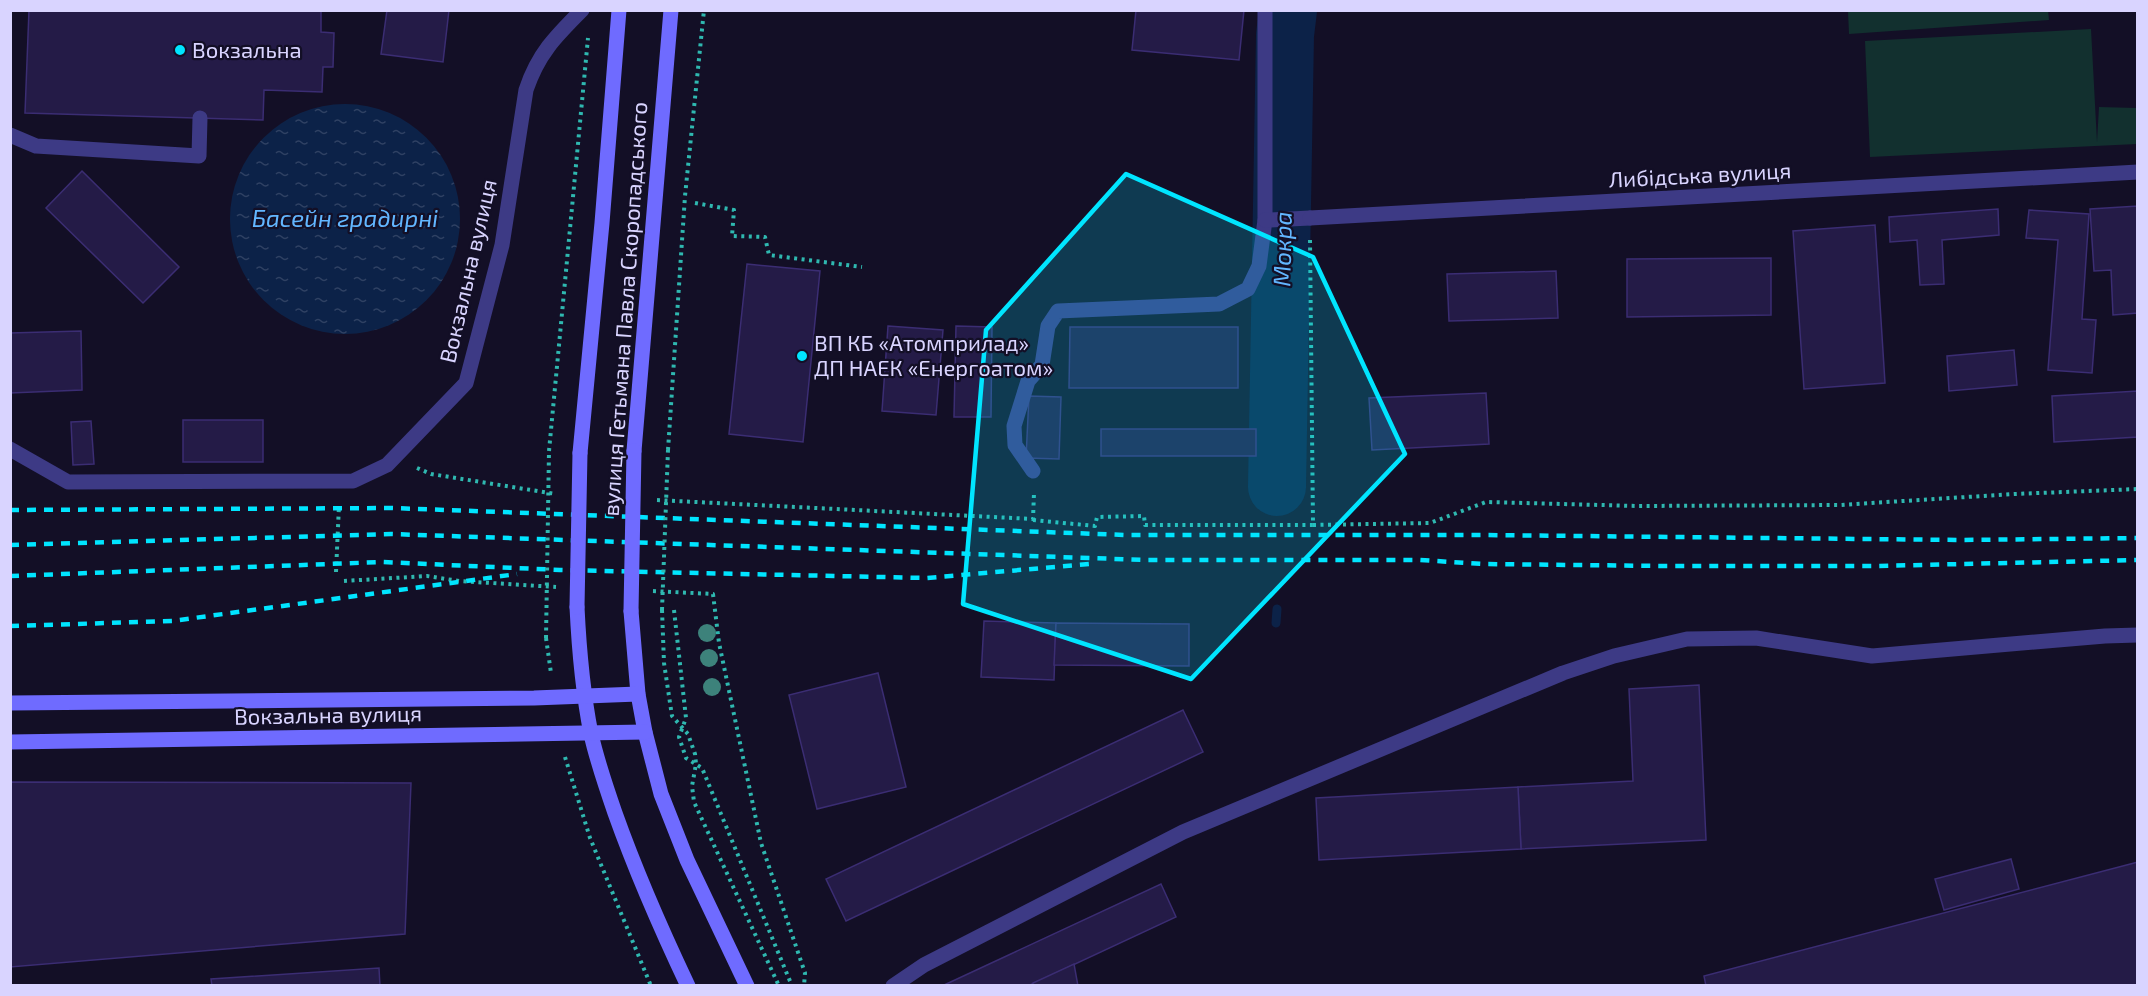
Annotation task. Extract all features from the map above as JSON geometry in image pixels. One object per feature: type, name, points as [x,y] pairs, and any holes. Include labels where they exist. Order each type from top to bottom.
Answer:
[{"type":"main road","name":"вулиця Гетьмана Павла Скоропадського","points":[[620,10],[580,453],[578,640],[591,734],[600,770],[650,905],[688,986]]},
{"type":"main road","name":"вулиця Гетьмана Павла Скоропадського","points":[[671,10],[634,451],[632,611],[638,694],[645,732],[662,794],[687,860],[747,986]]},
{"type":"main road","name":"Вокзальна вулиця","points":[[10,703],[534,698],[638,694]]},
{"type":"main road","name":"Вокзальна вулиця","points":[[10,742],[645,732]]},
{"type":"street","name":"Вокзальна вулиця","points":[[10,449],[68,482],[353,481],[387,465],[466,382],[502,245],[530,80],[544,50],[582,10]]},
{"type":"street","points":[[1033,471],[1015,445],[1014,426],[1028,381],[1042,365],[1048,326],[1058,310],[1219,304],[1248,289],[1259,266],[1266,220],[1265,10]]},
{"type":"street","points":[[10,135],[36,146],[200,156],[200,118]]},
{"type":"street","name":"Либідська вулиця","points":[[1266,220],[2138,172]]},
{"type":"street","points":[[893,986],[924,964],[1183,832],[1563,673],[1614,656],[1687,639],[1756,638],[1872,656],[2138,635]]},
{"type":"path","points":[[704,10],[685,196],[668,450],[662,610],[664,663],[672,716],[692,742],[696,764],[692,786],[694,802],[778,986]]},
{"type":"path","points":[[546,638],[549,451],[588,34]]},
{"type":"path","points":[[695,203],[734,210],[732,236],[765,237],[769,255],[862,267]]},
{"type":"path","points":[[1310,218],[1313,525]]},
{"type":"path","points":[[412,466],[431,474],[562,495]]},
{"type":"path","points":[[1033,471],[1033,519]]},
{"type":"path","points":[[651,500],[1033,519],[1095,526],[1097,517],[1144,516],[1145,525],[1313,525],[1430,523],[1486,502],[1638,507],[1840,505],[2138,489]]},
{"type":"path","points":[[336,572],[339,504]]},
{"type":"path","points":[[344,581],[427,576],[459,581],[558,587]]},
{"type":"path","points":[[642,591],[714,594],[719,644],[761,843],[805,973],[804,986]]},
{"type":"path","points":[[674,610],[686,718],[679,737],[684,753],[686,758],[702,768],[792,986]]},
{"type":"highlighted area","points":[[1126,174],[1313,257],[1405,454],[1191,679],[963,604],[986,330]]},
{"type":"green space","points":[[2048,10],[2049,20],[1849,34],[1848,11]]},
{"type":"green space","points":[[2091,29],[2097,142],[2099,107],[2136,108],[2137,95],[2137,144],[1870,157],[1865,41]]},
{"type":"green space","points":[[1310,225],[1301,453],[1290,442],[1279,451],[1279,487],[1252,490],[1258,292],[1271,227]]},
{"type":"water","name":"Басейн градирні","points":[[345,104],[389,113],[418,130],[434,146],[455,186],[460,219],[451,263],[434,292],[418,308],[378,329],[345,334],[301,325],[272,308],[256,292],[235,252],[230,219],[239,175],[256,146],[272,130],[312,109]]},
{"type":"building","name":"Вокзальна","points":[[29,10],[321,10],[321,32],[334,33],[333,67],[323,67],[322,92],[264,90],[263,120],[25,113]]},
{"type":"building","points":[[387,10],[449,10],[443,62],[381,54]]},
{"type":"building","points":[[1136,10],[1244,10],[1239,60],[1132,50]]},
{"type":"building","points":[[82,171],[179,267],[143,303],[46,208]]},
{"type":"building","points":[[2138,206],[2138,313],[2113,315],[2111,270],[2094,271],[2090,209]]},
{"type":"building","points":[[1998,209],[1999,235],[1942,240],[1944,284],[1920,285],[1917,240],[1890,242],[1889,217]]},
{"type":"building","points":[[2029,210],[2089,214],[2082,319],[2096,320],[2092,373],[2048,370],[2058,240],[2026,238]]},
{"type":"building","points":[[1875,225],[1885,383],[1804,389],[1793,231]]},
{"type":"building","points":[[1771,258],[1771,315],[1627,317],[1627,259]]},
{"type":"building","points":[[747,264],[820,271],[803,442],[729,434]]},
{"type":"building","points":[[1556,271],[1558,318],[1449,321],[1447,274]]},
{"type":"building","points":[[888,326],[943,330],[936,415],[882,411]]},
{"type":"building","points":[[956,326],[992,327],[991,417],[954,417]]},
{"type":"building","points":[[1070,327],[1238,327],[1238,388],[1069,388]]},
{"type":"building","points":[[81,331],[82,390],[10,393],[10,333]]},
{"type":"building","points":[[2014,350],[2017,385],[1949,391],[1947,356]]},
{"type":"building","points":[[2138,391],[2138,437],[2054,442],[2052,396]]},
{"type":"building","points":[[1486,393],[1489,444],[1372,450],[1369,398]]},
{"type":"building","points":[[1029,396],[1061,397],[1059,459],[1026,458]]},
{"type":"building","points":[[183,420],[263,420],[263,462],[183,462]]},
{"type":"building","points":[[91,421],[94,464],[73,465],[71,422]]},
{"type":"building","points":[[1101,429],[1256,429],[1256,456],[1101,456]]},
{"type":"building","points":[[984,621],[1056,623],[1054,680],[981,677]]},
{"type":"building","points":[[1056,623],[1189,624],[1189,666],[1054,665]]},
{"type":"building","points":[[878,673],[906,787],[817,809],[789,695]]},
{"type":"building","points":[[1699,685],[1706,840],[1521,849],[1518,787],[1633,781],[1629,689]]},
{"type":"building","points":[[1183,710],[1203,752],[846,921],[826,879]]},
{"type":"building","points":[[10,782],[411,783],[405,934],[10,967]]},
{"type":"building","points":[[1518,787],[1521,849],[1319,860],[1316,798]]},
{"type":"building","points":[[2011,859],[2019,889],[1944,910],[1935,879]]},
{"type":"building","points":[[2138,862],[2138,986],[1706,986],[1704,976]]},
{"type":"building","points":[[1161,884],[1176,917],[1028,986],[942,986]]},
{"type":"building","points":[[1074,964],[1078,986],[1033,986],[1033,983]]},
{"type":"building","points":[[379,968],[380,986],[212,986],[211,979]]},
{"type":"waterway","name":"Мокра","points":[[1277,487],[1285,35],[1288,10]]},
{"type":"waterway","name":"Мокра","points":[[1276,623],[1277,609]]},
{"type":"railway","points":[[10,510],[392,508],[1125,535],[1483,535],[1962,540],[2138,538]]},
{"type":"railway","points":[[10,545],[391,534],[1147,560],[1420,560],[1483,564],[1664,566],[1875,566],[2138,560]]},
{"type":"railway","points":[[10,576],[382,562],[560,570],[927,578],[1089,564]]},
{"type":"railway","points":[[10,626],[172,621],[517,574]]},
{"type":"place","name":"Вокзальна","points":[[180,50]]},
{"type":"place","name":"ВП КБ «Атомприлад» ДП НАЕК «Енергоатом»","points":[[802,356]]}]
